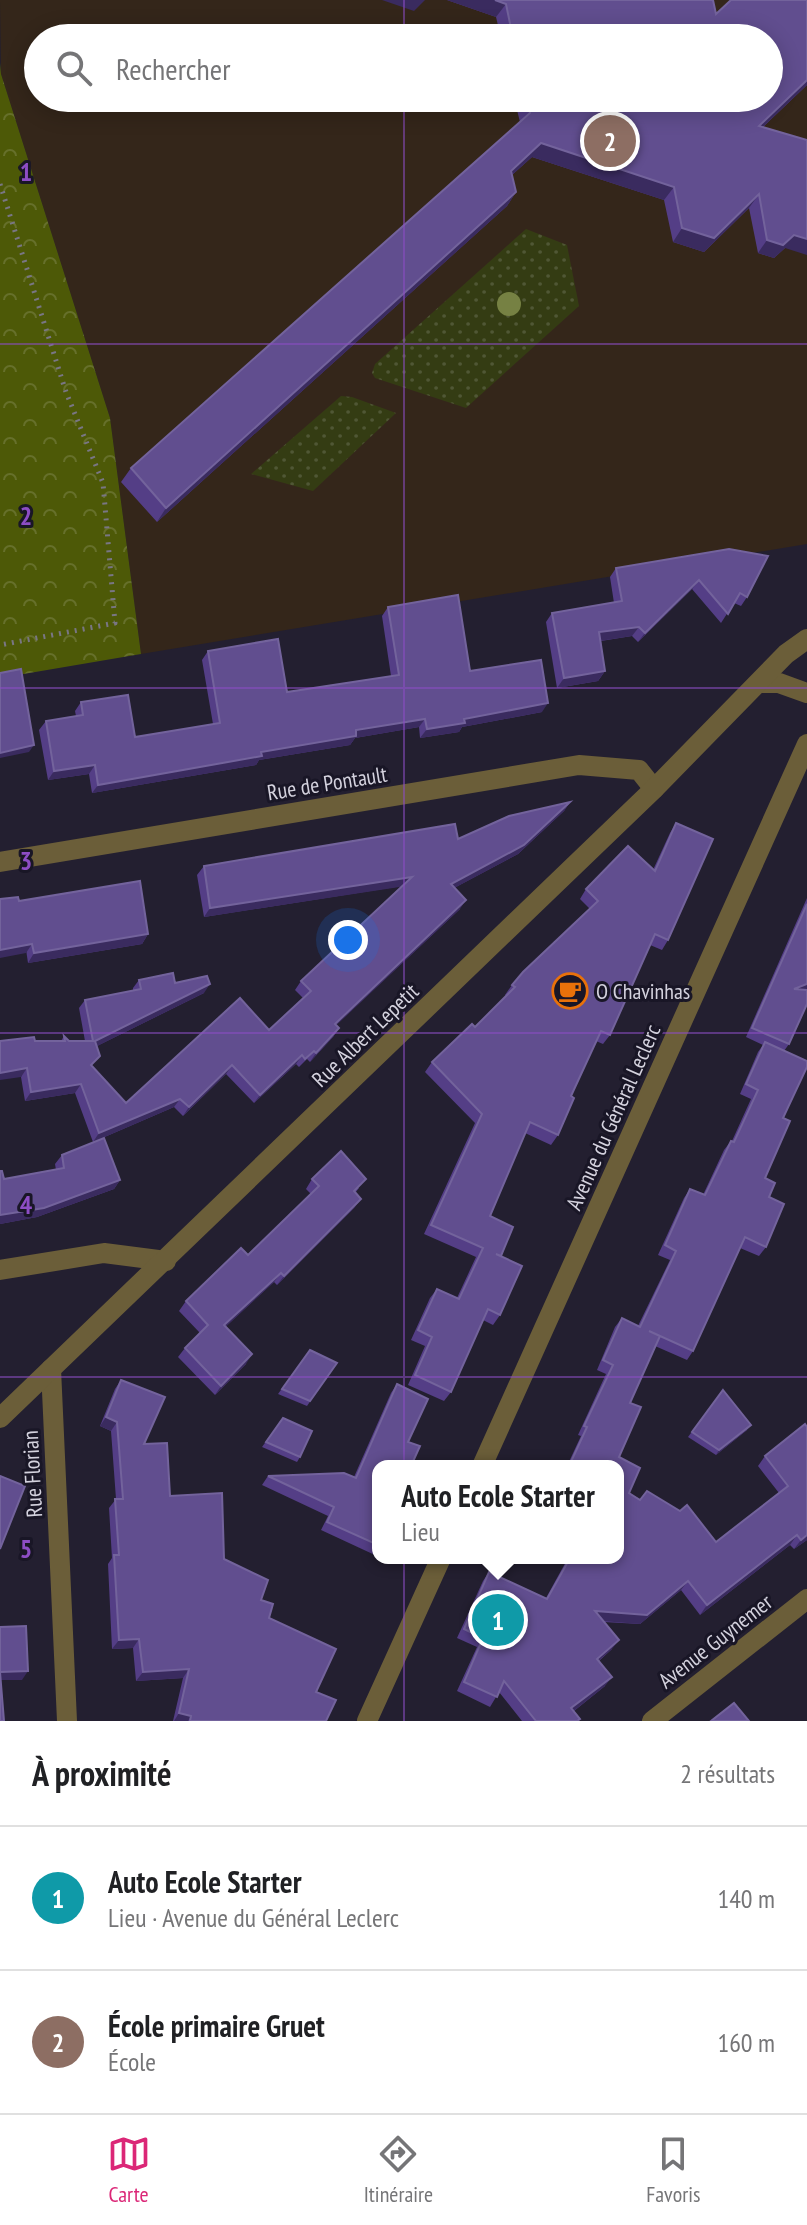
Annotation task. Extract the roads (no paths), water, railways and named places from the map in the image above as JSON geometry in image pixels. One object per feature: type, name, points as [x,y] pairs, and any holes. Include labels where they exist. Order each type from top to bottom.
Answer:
[{"type":"street","name":"Rue Albert Lepetit","points":[[0,1418],[654,789],[786,654],[807,639]]},
{"type":"street","points":[[759,683],[779,683],[807,693]]},
{"type":"street","name":"Avenue du Général Leclerc","points":[[485,1460],[807,744]]},
{"type":"street","name":"Rue de Pontault","points":[[0,862],[579,765],[639,770],[654,789]]},
{"type":"street","points":[[0,1270],[104,1253],[166,1261]]},
{"type":"street","name":"Rue Florian","points":[[51,1369],[67,1721]]},
{"type":"street","points":[[367,1721],[438,1564]]},
{"type":"street","name":"Avenue Guynemer","points":[[652,1721],[807,1599]]},
{"type":"place","name":"École primaire Gruet","points":[[610,141]]},
{"type":"place","name":"O Chavinhas","points":[[570,991]]},
{"type":"place","name":"Auto Ecole Starter","points":[[498,1620]]}]
